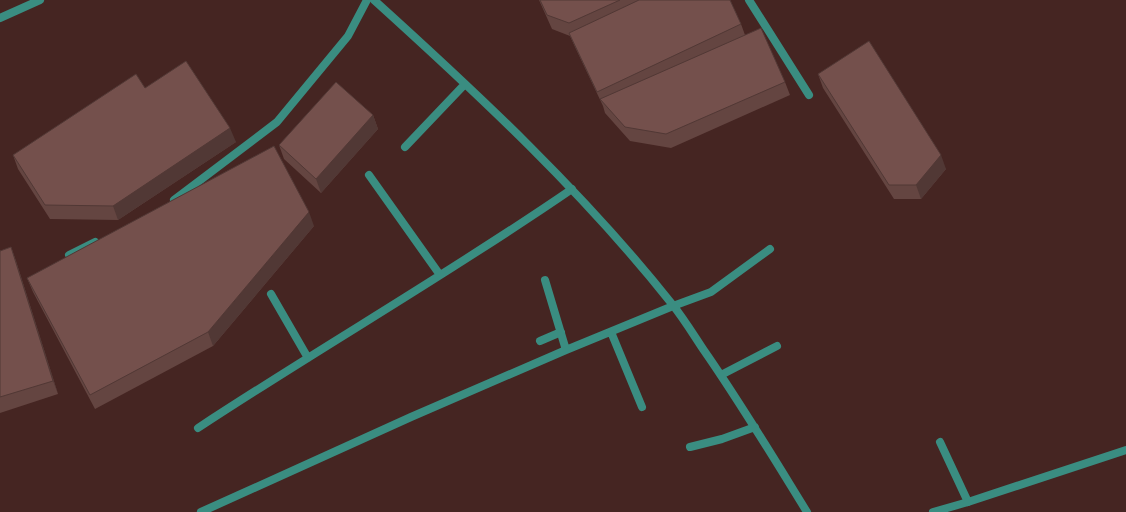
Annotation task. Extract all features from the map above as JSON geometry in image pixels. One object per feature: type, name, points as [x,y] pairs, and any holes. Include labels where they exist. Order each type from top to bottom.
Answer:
[{"type":"street","points":[[0,18],[40,0]]},
{"type":"street","points":[[164,206],[178,198],[277,122],[348,36],[367,0]]},
{"type":"street","points":[[374,0],[465,84],[572,189],[621,242],[673,306],[721,375],[807,512]]},
{"type":"street","points":[[749,0],[808,95]]},
{"type":"street","points":[[405,147],[465,84]]},
{"type":"street","points":[[369,175],[440,275]]},
{"type":"street","points":[[198,428],[440,275],[572,189]]},
{"type":"street","points":[[69,255],[103,238]]},
{"type":"street","points":[[201,512],[411,417],[566,350],[711,292],[770,249]]},
{"type":"street","points":[[545,280],[562,332],[566,350]]},
{"type":"street","points":[[271,294],[308,358]]},
{"type":"street","points":[[540,341],[562,332]]},
{"type":"street","points":[[611,332],[642,407]]},
{"type":"street","points":[[721,375],[777,346]]},
{"type":"street","points":[[690,447],[722,440],[755,427]]},
{"type":"street","points":[[940,442],[968,502]]},
{"type":"street","points":[[932,512],[968,502],[1126,450]]},
{"type":"building","points":[[540,0],[620,0],[569,23],[547,15]]},
{"type":"building","points":[[639,0],[730,0],[741,24],[597,92],[569,33]]},
{"type":"building","points":[[761,28],[785,82],[666,134],[625,127],[600,99]]},
{"type":"building","points":[[869,41],[941,155],[916,185],[889,185],[818,74]]},
{"type":"building","points":[[186,61],[230,128],[113,206],[45,205],[13,155],[136,74],[145,88]]},
{"type":"building","points":[[336,82],[373,115],[316,179],[279,145]]},
{"type":"building","points":[[274,146],[309,212],[208,332],[90,395],[27,278]]},
{"type":"building","points":[[11,247],[53,381],[0,397],[0,251]]}]
